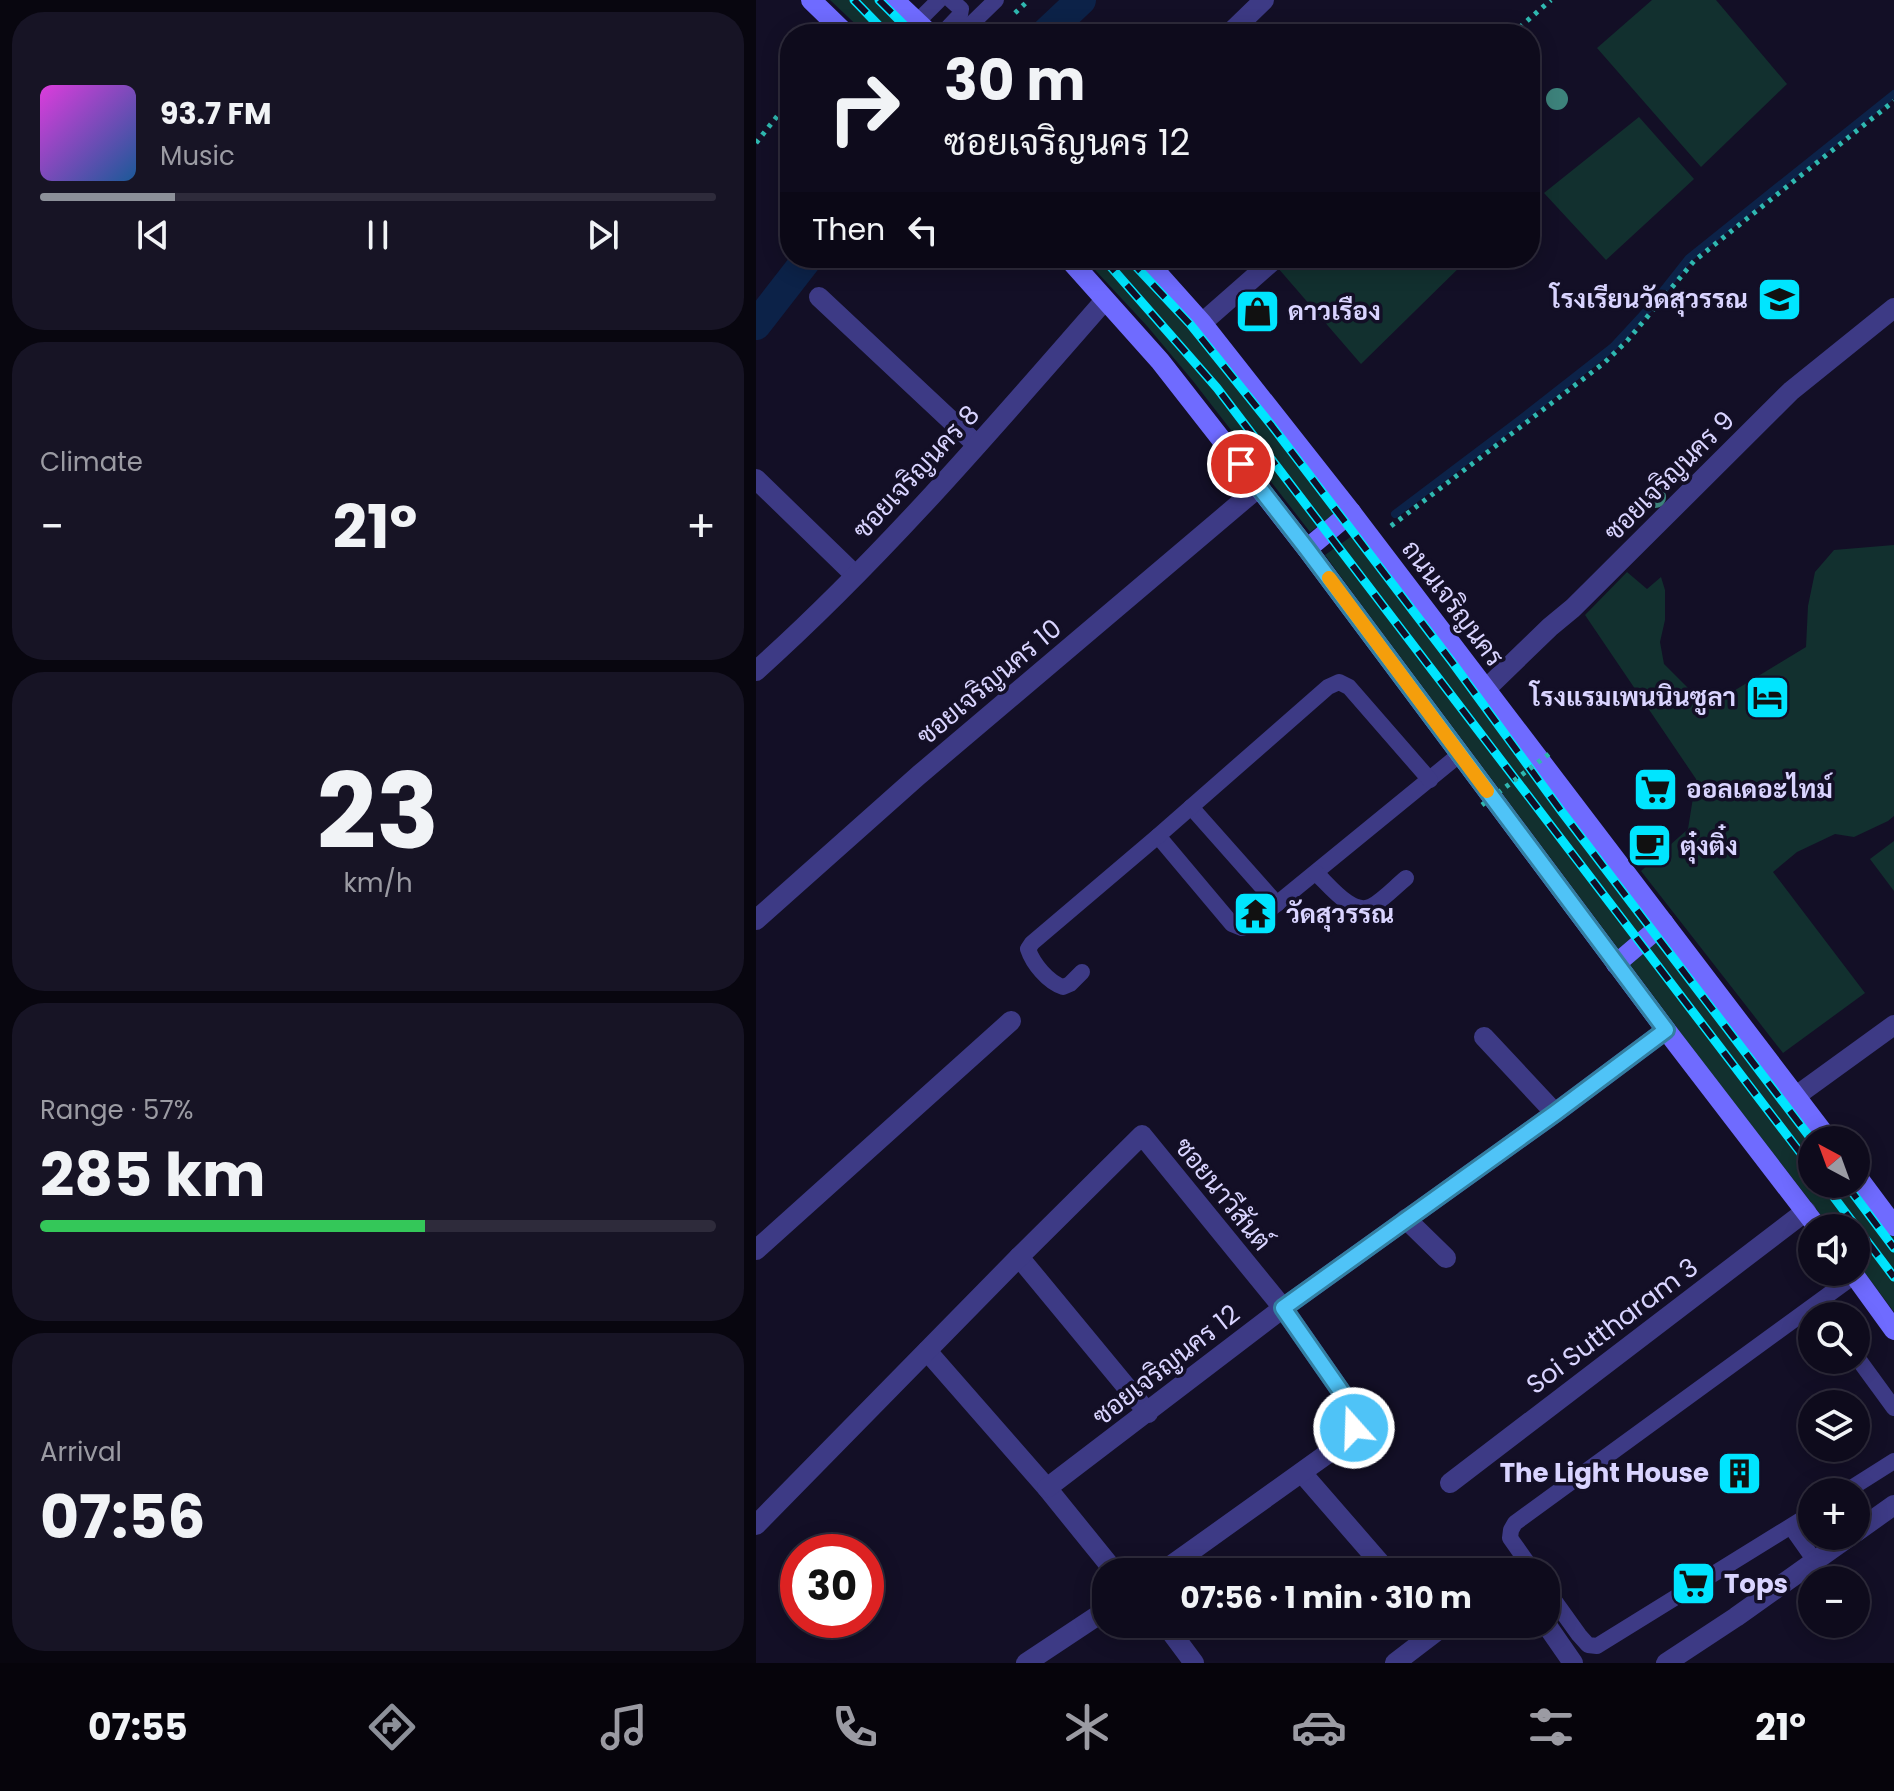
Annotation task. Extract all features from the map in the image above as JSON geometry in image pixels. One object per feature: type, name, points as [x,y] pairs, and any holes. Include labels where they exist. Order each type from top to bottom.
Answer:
[{"type":"main road","points":[[811,0],[836,24]]},
{"type":"main road","points":[[894,0],[919,24]]},
{"type":"main road","points":[[1077,268],[1160,361],[1307,549],[1616,964],[1807,1214]]},
{"type":"main road","name":"ถนนเจริญนคร","points":[[1153,268],[1202,323],[1351,512],[1818,1126]]},
{"type":"main road","points":[[1307,549],[1351,512]]},
{"type":"main road","points":[[1616,964],[1664,923]]},
{"type":"main road","points":[[1870,1194],[1894,1226]]},
{"type":"main road","points":[[1862,1286],[1894,1330]]},
{"type":"street","points":[[1239,24],[1264,0]]},
{"type":"street","points":[[1202,323],[1265,268]]},
{"type":"street","points":[[819,297],[977,445]]},
{"type":"street","name":"ซอยเจริญนคร 8","points":[[756,671],[855,575],[977,445],[1105,300]]},
{"type":"street","name":"ซอยเจริญนคร 9","points":[[1486,689],[1573,608],[1791,391],[1894,308]]},
{"type":"street","points":[[756,479],[855,575]]},
{"type":"street","name":"ซอยเจริญนคร 10","points":[[756,920],[931,765],[1259,487]]},
{"type":"street","points":[[756,1250],[1011,1021]]},
{"type":"street","points":[[1796,1096],[1894,1025]]},
{"type":"street","name":"ซอยเจริญนคร 12","points":[[1047,1488],[1283,1308],[1666,1030]]},
{"type":"street","points":[[1484,1037],[1555,1113]]},
{"type":"street","name":"ซอยนาวีสันต์","points":[[756,1525],[1142,1135],[1283,1308]]},
{"type":"street","points":[[1406,1219],[1446,1258]]},
{"type":"street","name":"Soi Suttharam 3","points":[[1450,1483],[1798,1230]]},
{"type":"street","points":[[1019,1257],[1148,1413]]},
{"type":"street","points":[[1182,1558],[1348,1439],[1354,1428],[1356,1413],[1283,1308]]},
{"type":"street","points":[[927,1351],[1104,1558]]},
{"type":"street","points":[[1302,1473],[1376,1558]]},
{"type":"street","points":[[1870,1522],[1894,1505]]},
{"type":"street","points":[[1667,1663],[1830,1550]]},
{"type":"street","points":[[1026,1663],[1092,1619]]},
{"type":"street","points":[[1175,1638],[1194,1663]]},
{"type":"street","points":[[1395,1663],[1428,1638]]},
{"type":"street","points":[[1556,1638],[1573,1663]]},
{"type":"lane","points":[[925,24],[939,0]]},
{"type":"lane","points":[[951,0],[961,9],[951,24]]},
{"type":"lane","points":[[971,24],[996,0]]},
{"type":"lane","points":[[1082,972],[1063,987],[1054,984],[1028,949],[1328,687],[1339,682],[1349,687],[1430,780]]},
{"type":"lane","points":[[1158,836],[1232,924],[1242,928],[1252,924],[1316,873],[1459,755]]},
{"type":"lane","points":[[1191,807],[1277,904]]},
{"type":"lane","points":[[1316,873],[1351,906],[1361,910],[1370,908],[1406,878]]},
{"type":"lane","points":[[1829,1302],[1843,1286]]},
{"type":"lane","points":[[1524,1558],[1510,1538],[1515,1523],[1798,1327]]},
{"type":"lane","points":[[1869,1374],[1894,1408]]},
{"type":"lane","points":[[1867,1478],[1894,1461]]},
{"type":"lane","points":[[1560,1609],[1588,1645],[1597,1646],[1798,1522]]},
{"type":"lane","points":[[1791,1527],[1815,1561]]},
{"type":"path","points":[[1523,24],[1551,0]]},
{"type":"path","points":[[1387,529],[1604,363],[1627,341],[1694,261],[1894,101]]},
{"type":"path","points":[[756,143],[780,113]]},
{"type":"path","points":[[1482,805],[1549,754]]},
{"type":"green space","points":[[830,0],[885,0],[910,24],[855,24]]},
{"type":"green space","points":[[1652,0],[1716,0],[1787,84],[1701,167],[1597,48]]},
{"type":"green space","points":[[1639,117],[1694,179],[1606,260],[1544,193]]},
{"type":"green space","points":[[1093,268],[1145,268],[1196,323],[1341,509],[1310,532],[1147,326]]},
{"type":"green space","points":[[1278,268],[1459,268],[1361,364]]},
{"type":"green space","points":[[1359,531],[1654,920],[1618,952],[1325,555]]},
{"type":"green space","points":[[1894,545],[1894,816],[1854,837],[1835,834],[1797,852],[1773,872],[1865,993],[1783,1053],[1641,871],[1688,829],[1696,779],[1585,615],[1627,572],[1647,589],[1661,577],[1665,590],[1665,620],[1660,642],[1664,664],[1693,693],[1711,697],[1732,692],[1806,647],[1808,606],[1815,572],[1834,550]]},
{"type":"green space","points":[[1894,841],[1894,891],[1870,859]]},
{"type":"green space","points":[[1666,933],[1811,1126],[1798,1126],[1798,1185],[1628,966]]},
{"type":"green space","points":[[1808,1198],[1866,1198],[1894,1235],[1894,1312],[1870,1280],[1870,1214],[1820,1214]]},
{"type":"waterway","points":[[1056,24],[1081,0]]},
{"type":"waterway","points":[[1395,514],[1613,347],[1689,258],[1894,94]]},
{"type":"waterway","points":[[756,325],[800,268]]},
{"type":"railway","points":[[854,0],[877,24]]},
{"type":"railway","points":[[879,0],[903,24]]},
{"type":"railway","points":[[1112,268],[1217,388],[1798,1150]]},
{"type":"railway","points":[[1137,268],[1190,324],[1272,426],[1801,1126]]},
{"type":"railway","points":[[1835,1198],[1894,1277]]},
{"type":"railway","points":[[1856,1198],[1894,1248]]},
{"type":"slow traffic","points":[[1329,578],[1487,791]]},
{"type":"place","name":"โรงเรียนวัดสุวรรณ","points":[[1779,299]]},
{"type":"place","name":"ดาวเรือง","points":[[1257,311]]},
{"type":"place","name":"โรงแรมเพนนินซูลา","points":[[1767,697]]},
{"type":"place","name":"ออลเดอะไทม์","points":[[1655,789]]},
{"type":"place","name":"ตุ๋งติ๋ง","points":[[1649,846]]},
{"type":"place","name":"วัดสุวรรณ","points":[[1255,914]]},
{"type":"place","name":"The Light House","points":[[1740,1473]]},
{"type":"place","name":"Tops","points":[[1693,1584]]},
{"type":"route","points":[[1241,464],[1666,1030],[1283,1308],[1356,1413],[1354,1428]]}]
